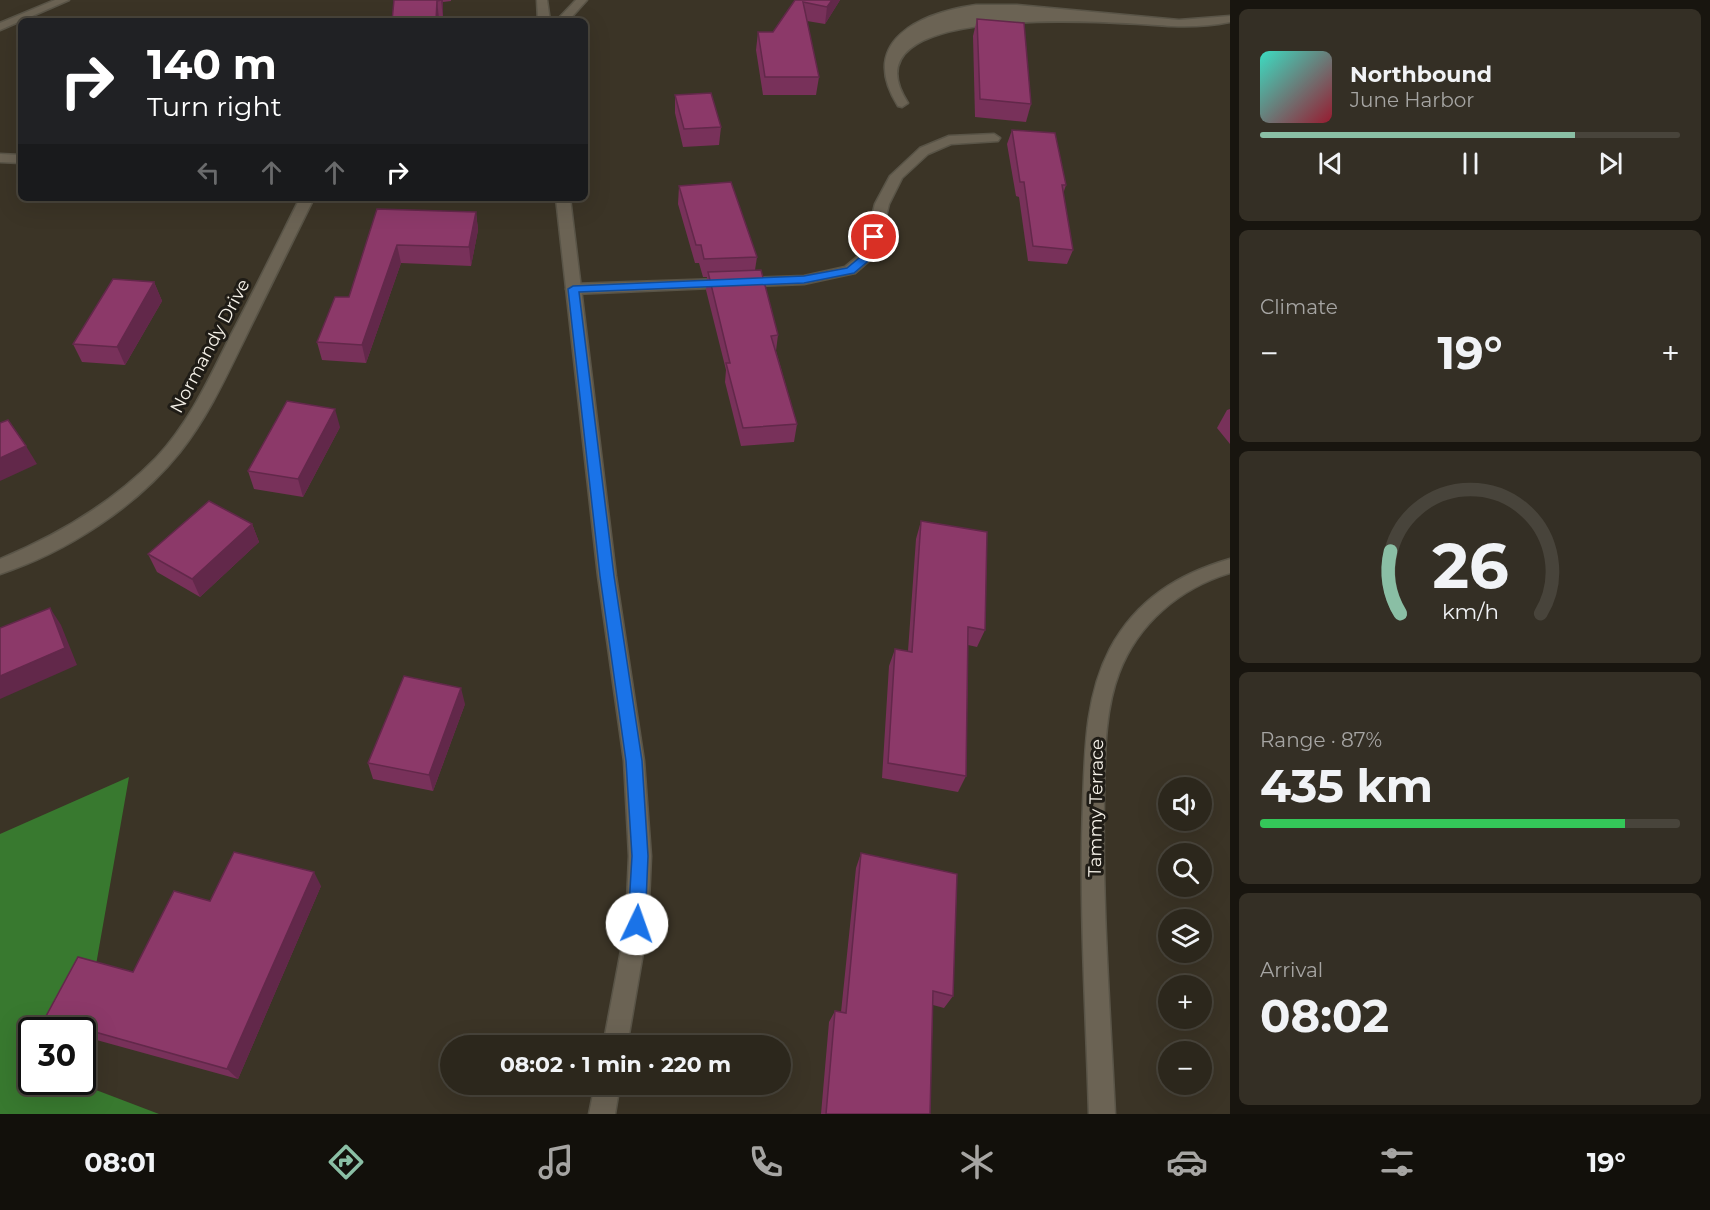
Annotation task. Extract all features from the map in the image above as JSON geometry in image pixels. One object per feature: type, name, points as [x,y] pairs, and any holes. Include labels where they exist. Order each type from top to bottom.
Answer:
[{"type":"street","points":[[21,18],[64,0]]},
{"type":"street","points":[[542,0],[544,18]]},
{"type":"street","points":[[565,18],[582,0]]},
{"type":"street","points":[[902,103],[890,75],[892,58],[898,43],[910,30],[926,19],[945,12],[990,5],[1187,24],[1230,19]]},
{"type":"street","points":[[0,27],[18,19]]},
{"type":"street","points":[[573,289],[804,280],[850,270],[870,254],[882,204],[897,176],[924,151],[950,140],[994,138]]},
{"type":"street","points":[[0,158],[18,159]]},
{"type":"street","name":"Normandy Drive","points":[[0,567],[45,548],[90,523],[130,493],[164,460],[190,426],[211,392],[306,201]]},
{"type":"street","points":[[563,201],[607,576],[634,761],[640,856],[637,924],[617,1035]]},
{"type":"street","name":"Tammy Terrace","points":[[1102,1114],[1092,827],[1097,720],[1109,674],[1129,634],[1145,613],[1175,588],[1210,570],[1230,566]]},
{"type":"street","points":[[602,1114],[606,1095]]},
{"type":"green space","points":[[129,777],[87,1017],[18,1017],[18,1095],[96,1095],[96,1090],[159,1114],[0,1114],[0,834]]},
{"type":"building","points":[[394,0],[441,0],[437,1],[436,18],[392,18]]},
{"type":"building","points":[[795,0],[832,0],[827,7],[803,2],[819,77],[765,77],[758,32],[773,32]]},
{"type":"building","points":[[977,19],[1024,23],[1031,104],[980,99]]},
{"type":"building","points":[[711,93],[721,127],[684,129],[675,95]]},
{"type":"building","points":[[1012,130],[1055,133],[1066,185],[1062,185],[1073,250],[1033,246],[1024,182],[1020,182]]},
{"type":"building","points":[[731,182],[757,257],[704,259],[701,245],[696,245],[679,186]]},
{"type":"building","points":[[377,209],[476,212],[469,247],[397,245],[362,345],[317,342],[335,297],[349,297]]},
{"type":"building","points":[[761,270],[778,335],[771,336],[797,424],[743,428],[726,363],[730,363],[708,272]]},
{"type":"building","points":[[113,279],[154,282],[117,347],[73,344]]},
{"type":"building","points":[[287,401],[335,409],[298,479],[248,471]]},
{"type":"building","points":[[8,420],[26,446],[0,458],[0,423]]},
{"type":"building","points":[[209,501],[252,524],[192,579],[148,554]]},
{"type":"building","points":[[921,521],[987,532],[985,630],[968,627],[966,776],[888,763],[895,649],[912,652]]},
{"type":"building","points":[[50,608],[65,648],[0,676],[0,628]]},
{"type":"building","points":[[404,676],[461,688],[429,775],[368,763]]},
{"type":"building","points":[[234,852],[314,872],[227,1069],[96,1032],[96,1017],[46,1017],[78,957],[133,972],[174,891],[210,901]]},
{"type":"building","points":[[861,853],[957,874],[953,996],[933,991],[930,1114],[826,1114],[835,1011],[846,1013]]},
{"type":"route","points":[[637,924],[640,856],[634,761],[607,576],[573,289],[804,280],[850,270],[870,254],[874,237]]}]
